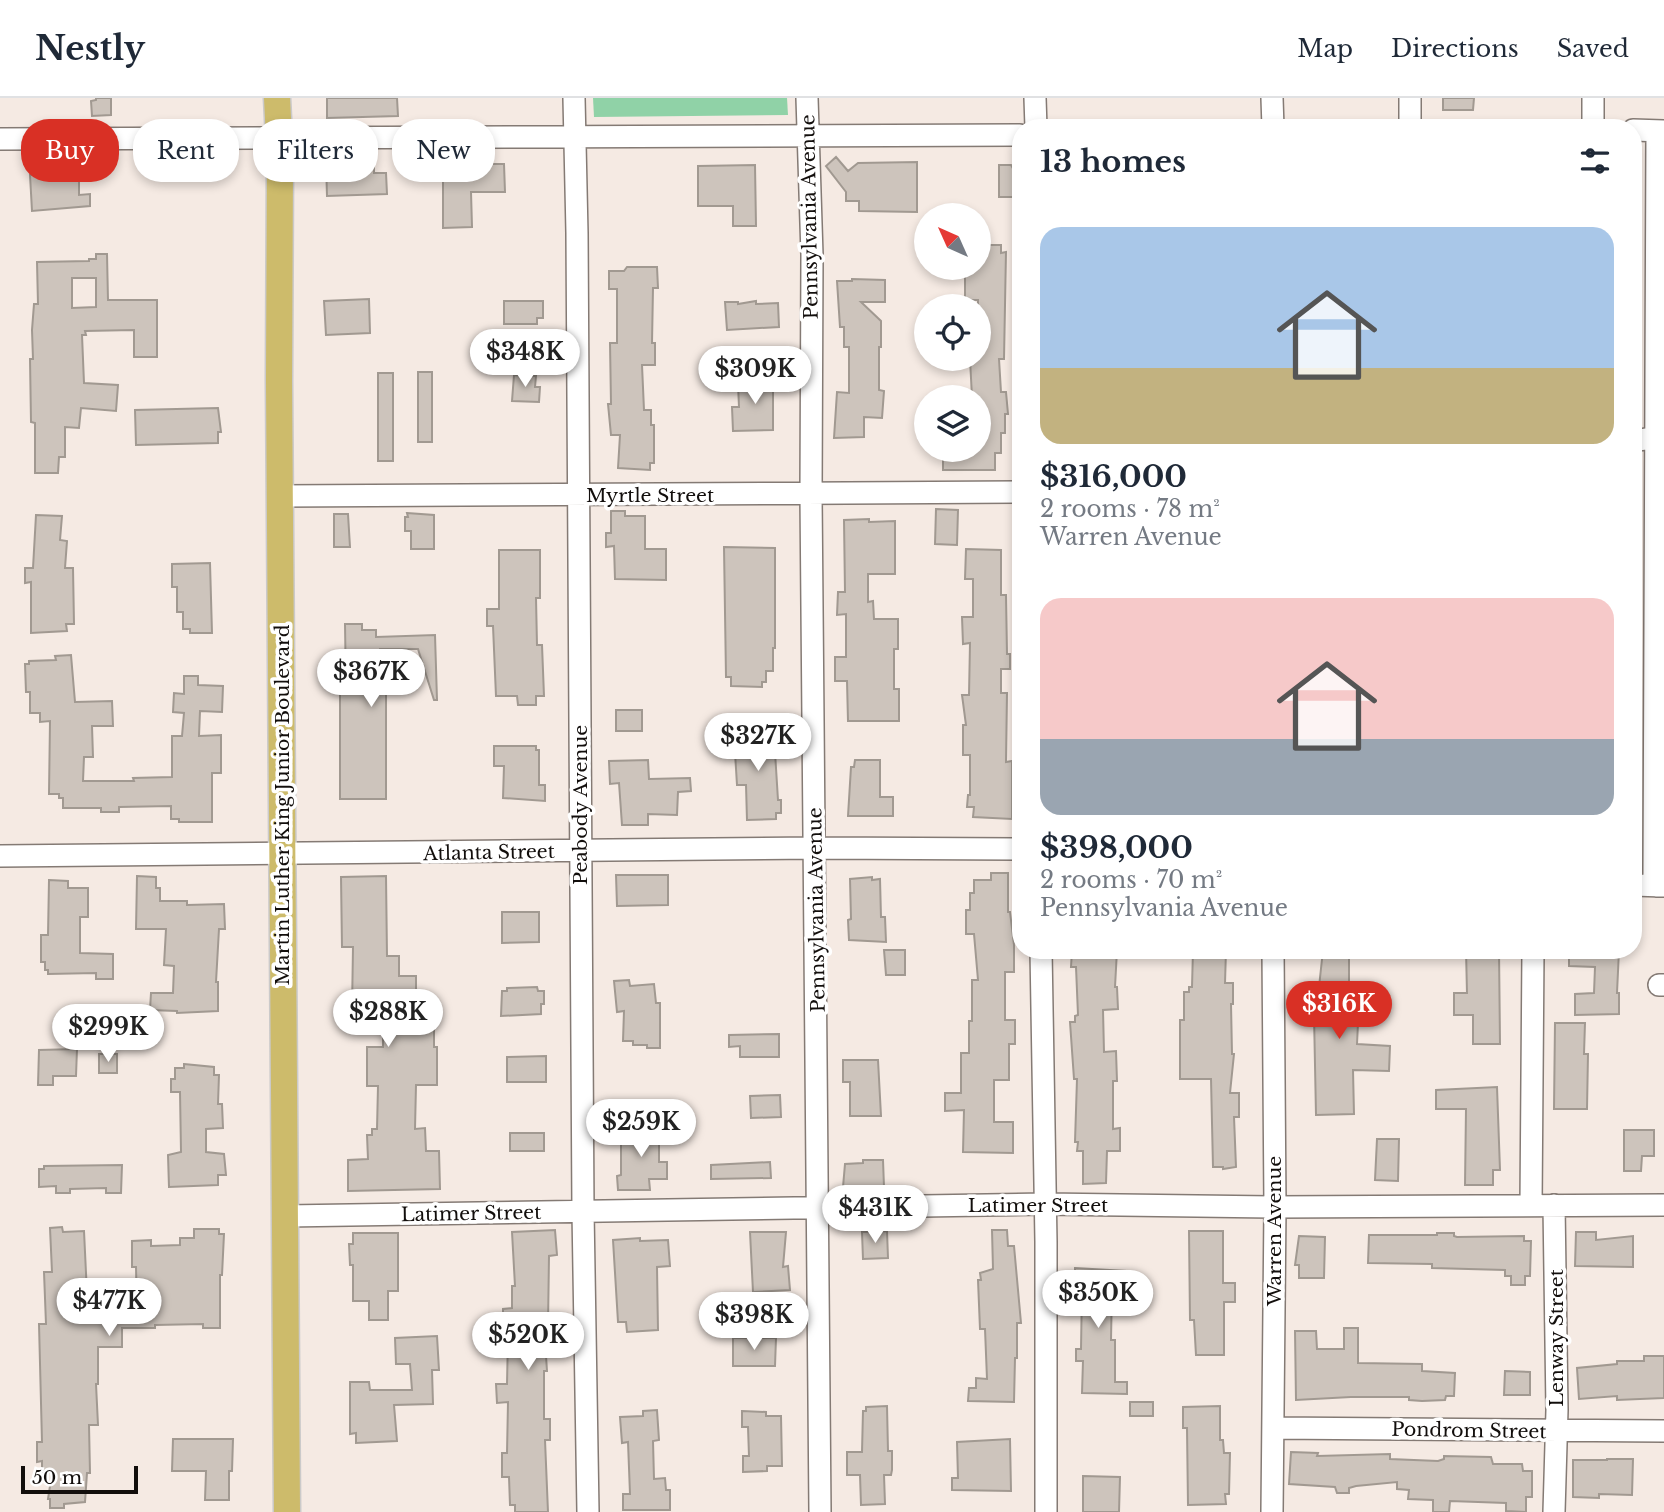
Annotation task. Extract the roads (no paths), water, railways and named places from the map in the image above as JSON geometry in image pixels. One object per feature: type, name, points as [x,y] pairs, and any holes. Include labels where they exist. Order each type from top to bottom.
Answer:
[{"type":"main road","name":"Martin Luther King Junior Boulevard","points":[[277,98],[279,119]]},
{"type":"main road","name":"Martin Luther King Junior Boulevard","points":[[280,182],[287,1512]]},
{"type":"street","name":"Peabody Avenue","points":[[574,98],[588,1512]]},
{"type":"street","name":"Pennsylvania Avenue","points":[[807,98],[812,255],[811,495],[820,1512]]},
{"type":"street","points":[[1035,98],[1036,119]]},
{"type":"street","points":[[1272,98],[1273,119]]},
{"type":"street","points":[[1410,98],[1410,119]]},
{"type":"street","points":[[1593,98],[1593,119]]},
{"type":"street","points":[[1642,130],[1660,131],[1659,787],[1654,874],[1660,886],[1642,886]]},
{"type":"street","points":[[378,138],[1012,135]]},
{"type":"street","points":[[0,139],[253,139]]},
{"type":"street","points":[[1642,440],[1660,437]]},
{"type":"street","name":"Myrtle Street","points":[[280,496],[1012,492]]},
{"type":"street","name":"Atlanta Street","points":[[0,856],[816,848],[1012,849]]},
{"type":"street","points":[[1041,959],[1046,1512]]},
{"type":"street","name":"Warren Avenue","points":[[1272,1512],[1275,1207],[1273,959]]},
{"type":"street","points":[[1531,1205],[1533,959]]},
{"type":"street","name":"Latimer Street","points":[[286,1216],[1045,1204],[1275,1207],[1664,1205]]},
{"type":"street","name":"Lenway Street","points":[[1554,1205],[1554,1512]]},
{"type":"street","name":"Pondrom Street","points":[[1273,1428],[1664,1431]]}]
